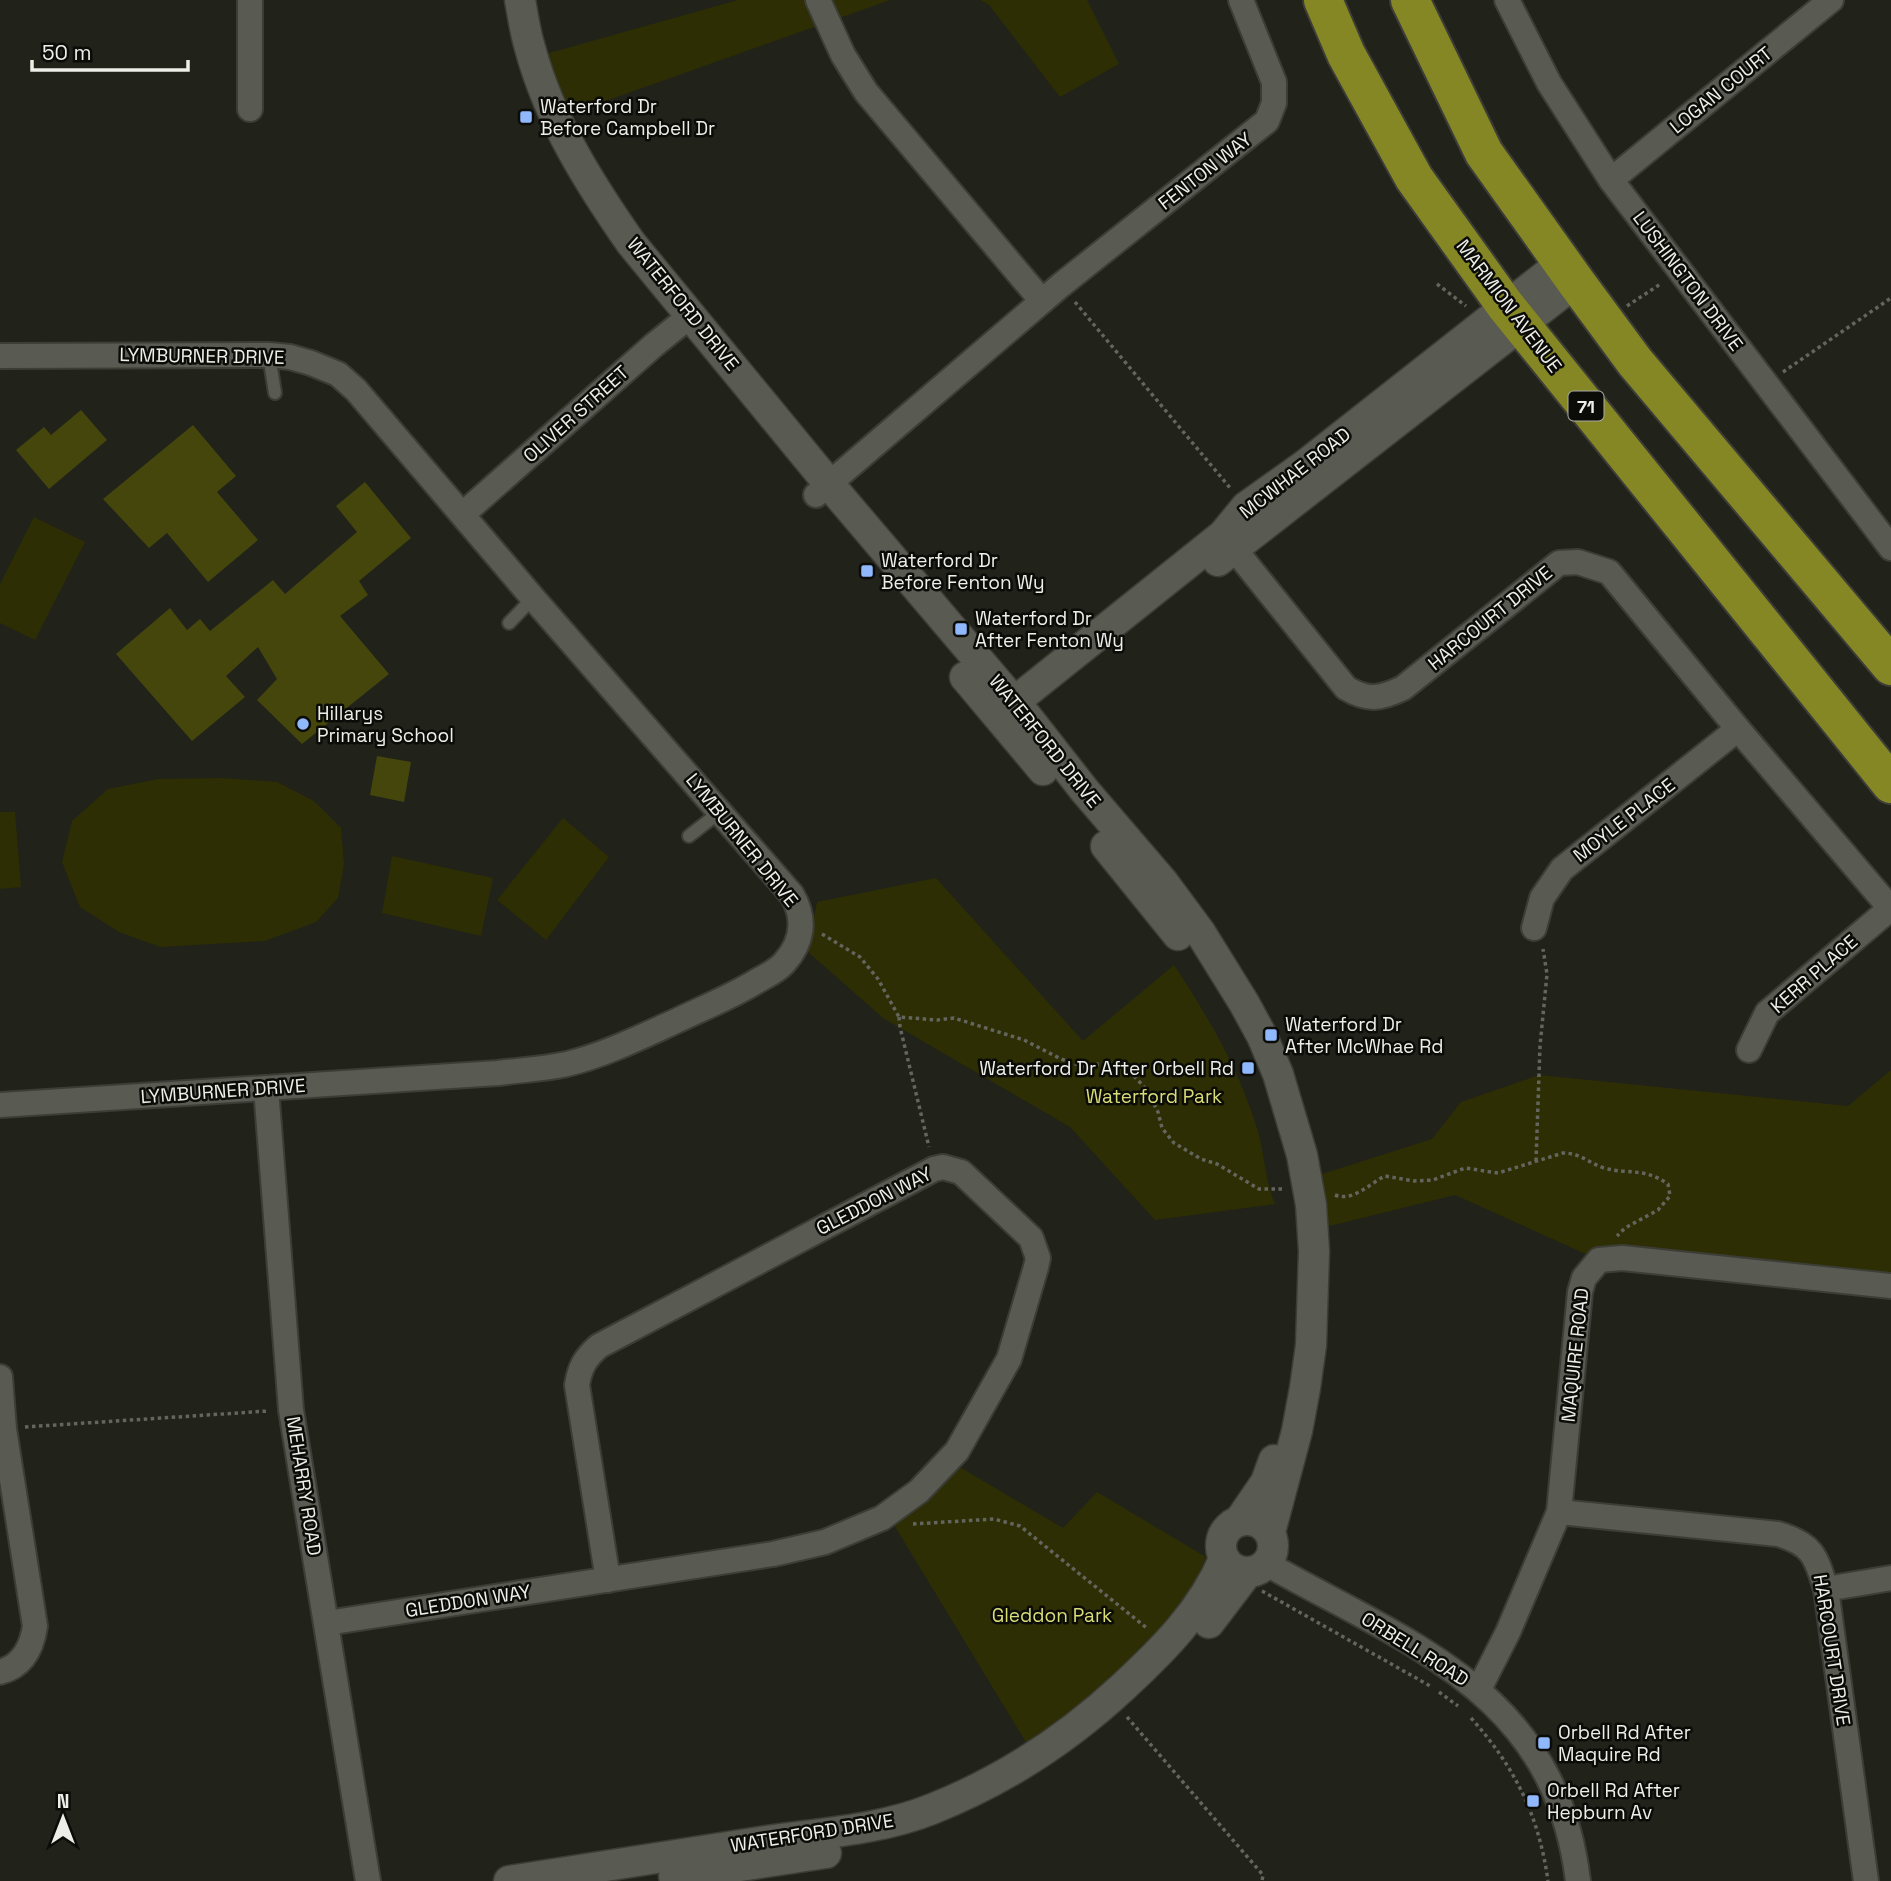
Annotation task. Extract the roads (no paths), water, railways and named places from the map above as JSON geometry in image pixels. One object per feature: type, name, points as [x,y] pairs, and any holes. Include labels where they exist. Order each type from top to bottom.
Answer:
[{"type":"highway","name":"MARMION AVENUE","points":[[1323,0],[1346,54],[1414,178],[1513,314],[1891,784]]},
{"type":"highway","points":[[1410,0],[1484,153],[1569,272],[1635,362],[1891,666]]},
{"type":"street","points":[[250,0],[250,109]]},
{"type":"street","name":"WATERFORD DRIVE","points":[[503,0],[517,62],[545,129],[585,201],[683,322]]},
{"type":"street","name":"WATERFORD DRIVE","points":[[520,0],[529,47],[564,135],[606,207],[722,381],[823,490],[1012,716],[1085,791],[1163,882],[1200,932],[1262,1036],[1278,1074],[1302,1154],[1296,1230],[1297,1294],[1284,1412],[1275,1455],[1266,1482],[1240,1520]]},
{"type":"street","points":[[818,0],[844,55],[866,93],[1042,301]]},
{"type":"street","name":"FENTON WAY","points":[[823,490],[1061,285],[1267,121],[1275,103],[1274,82],[1241,0]]},
{"type":"street","name":"LUSHINGTON DRIVE","points":[[1507,0],[1549,83],[1611,180],[1891,548]]},
{"type":"street","name":"LOGAN COURT","points":[[1611,180],[1831,0]]},
{"type":"street","name":"MCWHAE ROAD","points":[[1228,542],[1246,507],[1569,272]]},
{"type":"street","name":"MCWHAE ROAD","points":[[1012,716],[1135,626],[1228,542],[1513,314]]},
{"type":"street","name":"OLIVER STREET","points":[[463,514],[683,322]]},
{"type":"street","name":"LYMBURNER DRIVE","points":[[0,356],[269,355],[290,357],[338,374],[365,399],[533,598],[792,895],[800,909],[802,923],[799,935],[783,965],[766,976],[739,992],[645,1035],[567,1064],[498,1073],[0,1105]]},
{"type":"street","name":"HARCOURT DRIVE","points":[[1228,542],[1346,688],[1361,696],[1377,698],[1403,688],[1559,563],[1578,562],[1609,572],[1738,729],[1891,908]]},
{"type":"street","name":"MOYLE PLACE","points":[[1534,928],[1542,898],[1562,869],[1738,729]]},
{"type":"street","name":"KERR PLACE","points":[[1749,1050],[1767,1013],[1891,908]]},
{"type":"street","name":"MEHARRY ROAD","points":[[266,1088],[291,1410],[368,1881]]},
{"type":"street","name":"GLEDDON WAY","points":[[327,1623],[608,1580],[800,1549],[861,1527],[896,1509],[919,1491],[957,1451],[1001,1376],[1009,1359],[1038,1258],[1031,1238],[961,1172],[943,1167],[934,1169],[599,1346],[587,1356],[579,1369],[577,1385],[608,1580]]},
{"type":"street","name":"WATERFORD DRIVE","points":[[1270,1532],[1297,1431],[1311,1345],[1314,1251],[1299,1186]]},
{"type":"street","name":"MAQUIRE ROAD","points":[[1479,1689],[1559,1512],[1580,1292],[1584,1278],[1598,1260],[1610,1258],[1891,1286]]},
{"type":"street","points":[[0,1377],[1,1402],[35,1626],[33,1641],[26,1655],[15,1665],[0,1672]]},
{"type":"street","name":"HARCOURT DRIVE","points":[[1559,1512],[1778,1534],[1804,1544],[1813,1552],[1826,1589],[1866,1881]]},
{"type":"street","points":[[1240,1520],[1257,1521],[1270,1532],[1274,1548],[1249,1571],[1220,1544],[1227,1529],[1240,1520]]},
{"type":"street","name":"WATERFORD DRIVE","points":[[638,1881],[851,1850],[943,1825],[998,1800],[1080,1752],[1124,1714],[1196,1639],[1249,1571]]},
{"type":"street","name":"WATERFORD DRIVE","points":[[509,1881],[775,1861],[864,1827],[930,1810],[1025,1765],[1087,1720],[1176,1636],[1207,1595],[1249,1571]]},
{"type":"street","name":"ORBELL ROAD","points":[[1249,1571],[1422,1649],[1479,1689],[1526,1740],[1543,1766],[1567,1821],[1578,1881]]},
{"type":"street","points":[[1826,1589],[1891,1578]]},
{"type":"lane","points":[[269,355],[275,393]]},
{"type":"lane","points":[[509,623],[533,598]]},
{"type":"lane","points":[[689,836],[721,811]]},
{"type":"place","name":"Waterford Dr Before Campbell Dr","points":[[526,117]]},
{"type":"place","name":"Waterford Dr Before Fenton Wy","points":[[867,571]]},
{"type":"place","name":"Waterford Dr After Fenton Wy","points":[[961,629]]},
{"type":"place","name":"Hillarys Primary School","points":[[303,724]]},
{"type":"place","name":"Waterford Dr After McWhae Rd","points":[[1271,1035]]},
{"type":"place","name":"Waterford Dr After Orbell Rd","points":[[1248,1068]]},
{"type":"place","name":"Orbell Rd After Maquire Rd","points":[[1544,1743]]},
{"type":"place","name":"Orbell Rd After Hepburn Av","points":[[1533,1801]]},
{"type":"park label","name":"Waterford Park","points":[[1154,1096]]},
{"type":"park label","name":"Gleddon Park","points":[[1052,1615]]}]
